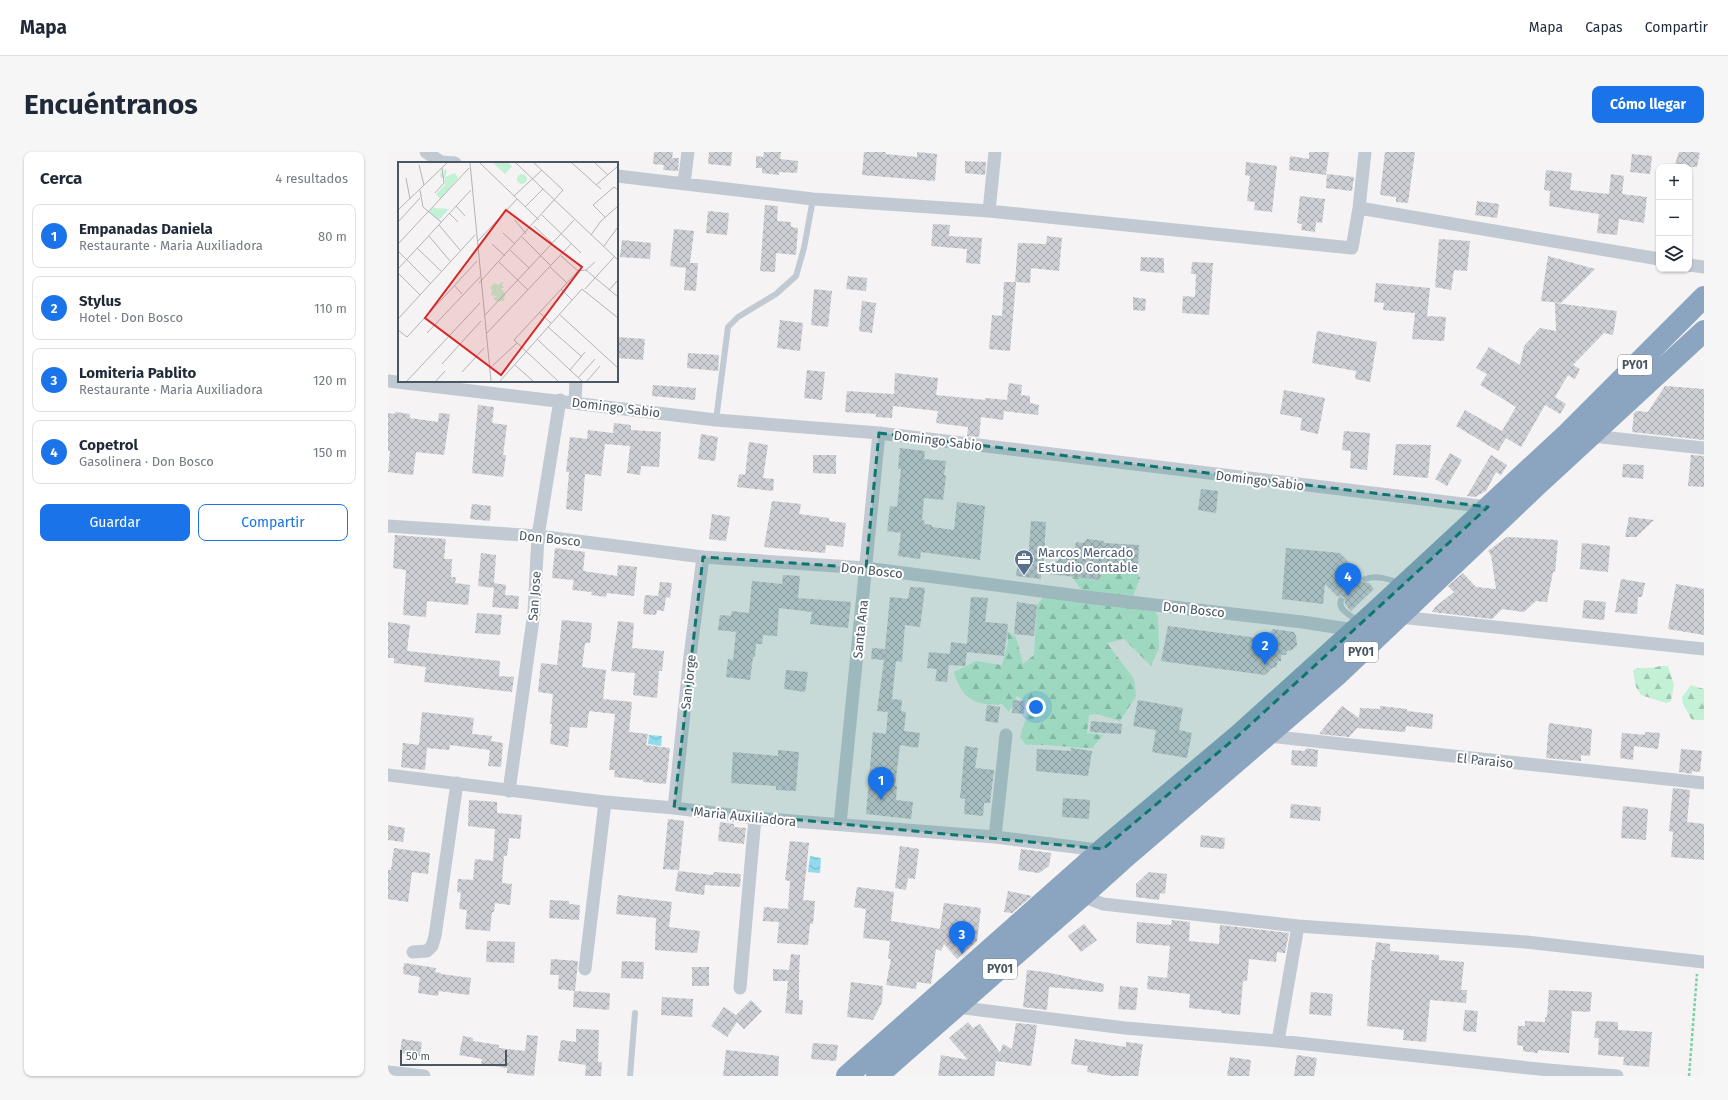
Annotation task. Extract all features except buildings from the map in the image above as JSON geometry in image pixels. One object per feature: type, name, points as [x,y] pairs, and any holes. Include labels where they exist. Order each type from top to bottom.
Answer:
[{"type":"highway","name":"PY01","points":[[847,1076],[1103,849],[1239,735],[1359,627],[1567,434],[1704,297]]},
{"type":"highway","name":"PY01","points":[[877,1076],[1122,860],[1336,676],[1536,486],[1702,336]]},
{"type":"street","points":[[426,152],[441,162]]},
{"type":"street","points":[[684,183],[688,152]]},
{"type":"street","points":[[989,211],[995,152]]},
{"type":"street","points":[[618,176],[813,199],[989,211],[1352,248],[1359,208],[1365,152]]},
{"type":"street","points":[[1359,208],[1656,258]]},
{"type":"street","points":[[1692,265],[1704,267]]},
{"type":"street","name":"Domingo Sabio","points":[[388,381],[398,382]]},
{"type":"street","name":"Domingo Sabio","points":[[406,382],[716,420],[879,433],[1488,507]]},
{"type":"street","points":[[575,402],[576,382]]},
{"type":"street","name":"San Jose","points":[[509,791],[534,612],[538,536],[560,400]]},
{"type":"street","name":"Santa Ana","points":[[840,824],[879,433]]},
{"type":"street","points":[[1592,436],[1704,448]]},
{"type":"street","name":"Don Bosco","points":[[388,526],[538,536],[703,557],[866,568],[1102,599],[1359,627]]},
{"type":"street","name":"San Jorge","points":[[674,808],[703,557]]},
{"type":"street","points":[[1399,617],[1704,649]]},
{"type":"street","points":[[995,837],[1006,734]]},
{"type":"street","name":"El Paraiso","points":[[1267,736],[1704,783]]},
{"type":"street","name":"Maria Auxiliadora","points":[[388,775],[509,791],[755,818],[995,837],[1103,849]]},
{"type":"street","points":[[413,952],[427,951],[432,946],[435,936],[457,783]]},
{"type":"street","points":[[585,969],[605,802]]},
{"type":"street","points":[[740,988],[755,818]]},
{"type":"street","points":[[1103,849],[1122,860]]},
{"type":"street","points":[[1066,883],[1082,896],[1103,904],[1298,926],[1526,942],[1701,962]]},
{"type":"street","points":[[1278,1041],[1298,926]]},
{"type":"street","points":[[956,1007],[1126,1028],[1278,1041],[1617,1076]]},
{"type":"street","points":[[388,1072],[424,1076]]},
{"type":"lane","points":[[716,420],[728,327],[738,317],[776,294],[796,276],[804,248],[813,199]]},
{"type":"lane","points":[[1365,579],[1379,577],[1405,584]]},
{"type":"lane","points":[[1340,600],[1339,603],[1341,608],[1359,627]]},
{"type":"lane","points":[[630,1076],[635,1013]]},
{"type":"path","points":[[1689,1076],[1701,962]]},
{"type":"highlighted area","points":[[879,433],[1488,507],[1239,735],[1103,849],[674,808],[703,557],[866,568]]},
{"type":"green space","points":[[1106,558],[1129,567],[1140,578],[1131,602],[1153,609],[1158,616],[1159,648],[1151,666],[1124,639],[1107,643],[1134,679],[1136,696],[1120,721],[1097,714],[1089,715],[1087,733],[1103,735],[1092,748],[1026,745],[1020,737],[1029,708],[1025,701],[1017,696],[1009,712],[1002,704],[993,705],[977,702],[965,694],[957,681],[954,672],[976,661],[1002,665],[1008,643],[1007,631],[1016,637],[1023,664],[1034,655],[1037,605],[1044,596],[1086,596],[1072,577],[1100,580],[1101,566]]},
{"type":"green space","points":[[1668,666],[1674,685],[1671,701],[1666,703],[1641,695],[1636,687],[1633,670]]},
{"type":"green space","points":[[1691,685],[1704,689],[1704,720],[1692,720],[1683,704],[1682,697]]},
{"type":"water","points":[[649,735],[662,736],[661,746],[648,744]]},
{"type":"water","points":[[810,856],[821,858],[820,873],[808,872]]},
{"type":"place","name":"Marcos Mercado Estudio Contable","points":[[1024,576]]},
{"type":"place","name":"Copetrol","points":[[1348,596]]},
{"type":"place","name":"Stylus","points":[[1265,665]]},
{"type":"place","name":"Empanadas Daniela","points":[[881,800]]},
{"type":"place","name":"Lomiteria Pablito","points":[[962,954]]}]
